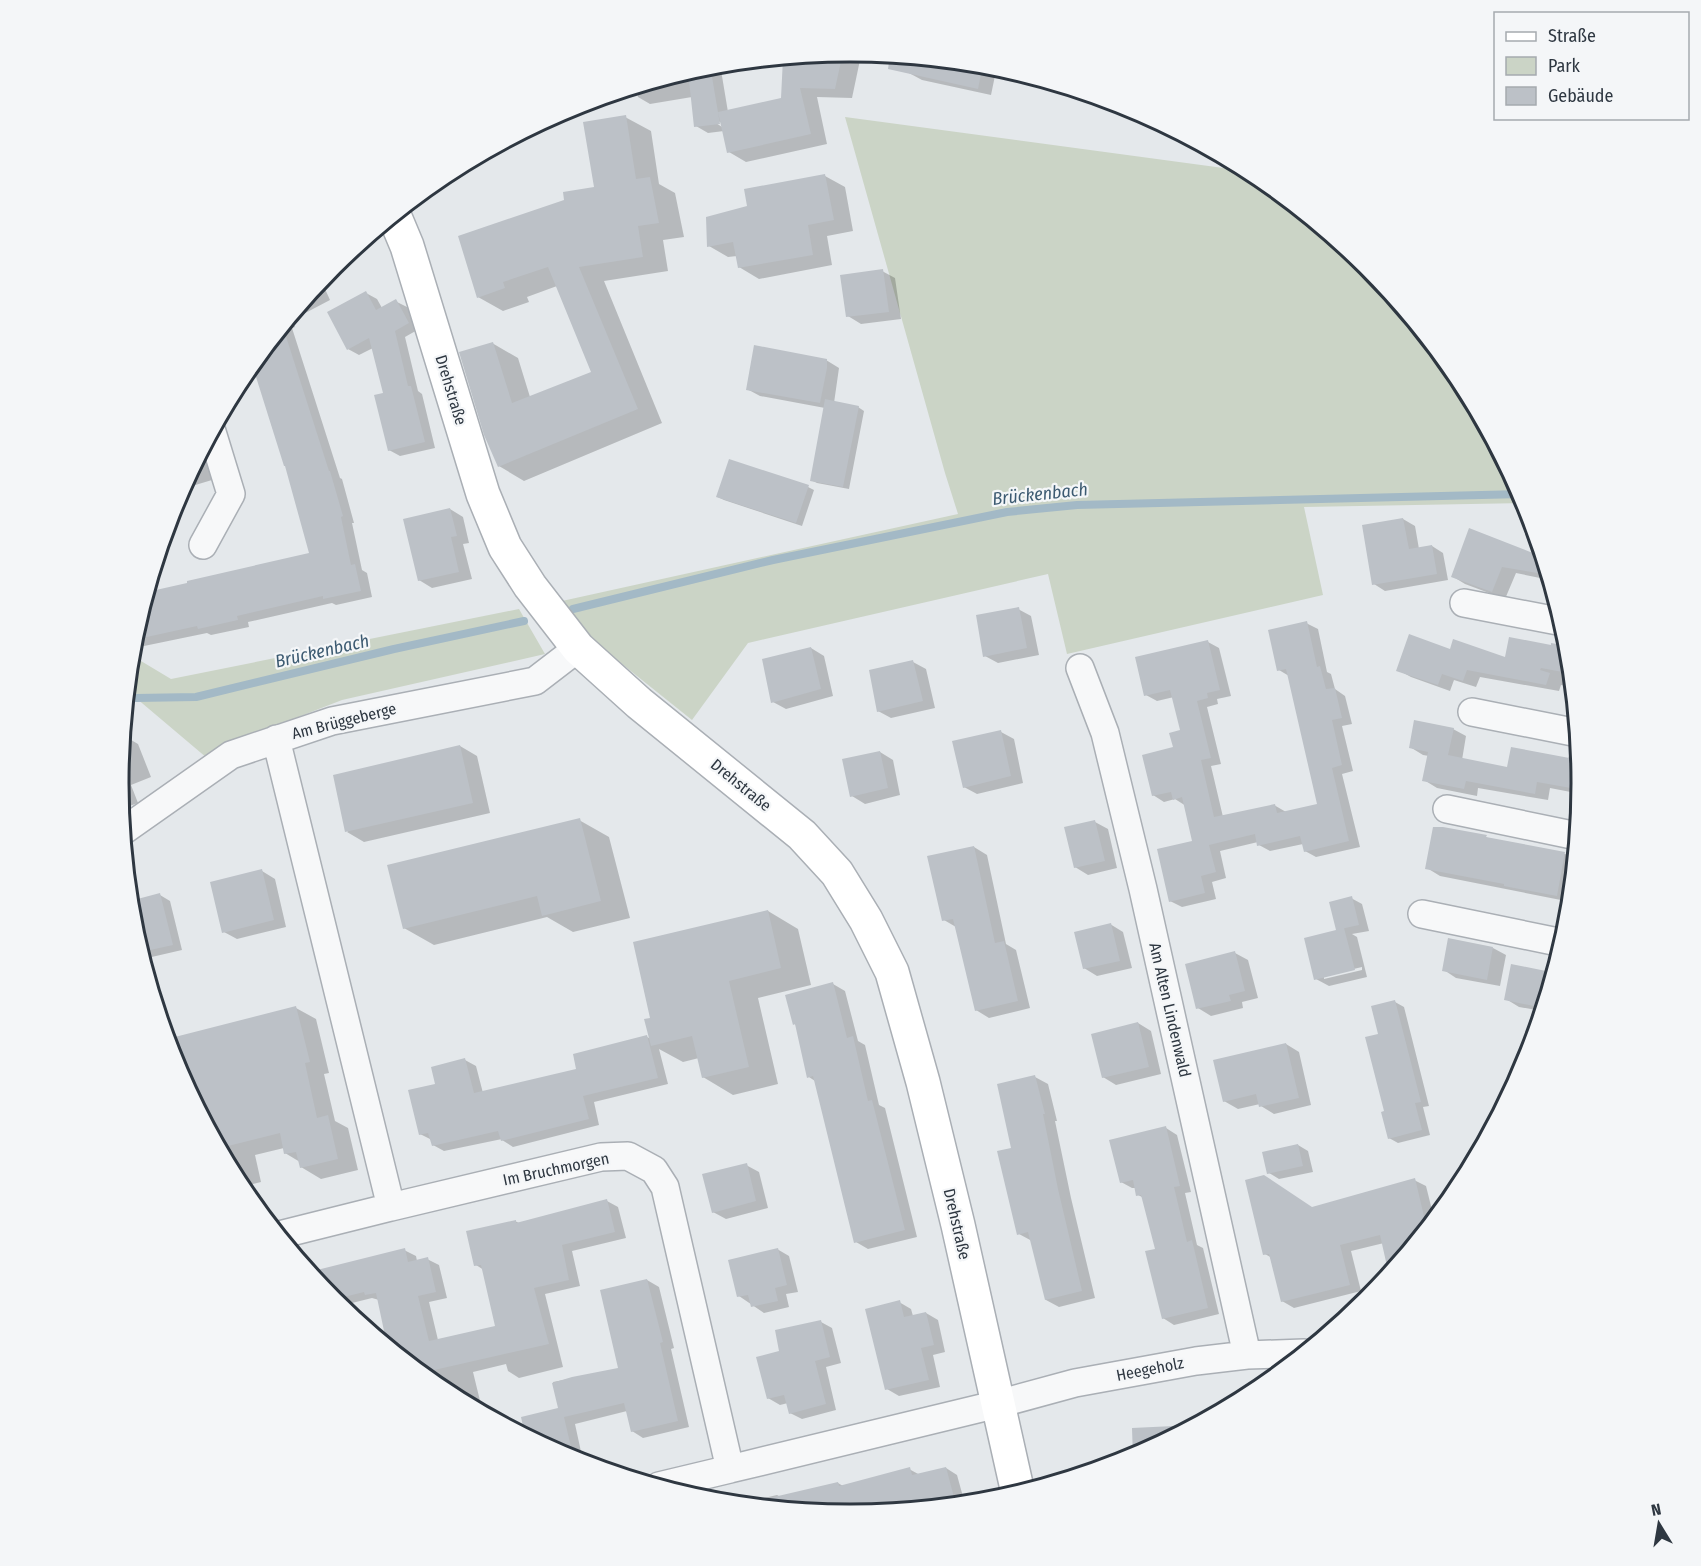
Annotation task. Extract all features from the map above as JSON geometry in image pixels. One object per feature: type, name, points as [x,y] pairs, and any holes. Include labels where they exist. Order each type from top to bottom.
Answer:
[{"type":"street","name":"Drehstraße","points":[[397,223],[407,246],[483,494],[505,547],[530,586],[578,648],[639,703],[802,835],[837,873],[866,920],[892,972],[923,1082],[958,1225],[1016,1485]]},
{"type":"street","points":[[203,544],[231,494],[215,442]]},
{"type":"street","points":[[1464,603],[1553,620]]},
{"type":"street","name":"Am Brüggeberge","points":[[131,826],[231,755],[332,721],[535,681],[578,648]]},
{"type":"street","name":"Am Alten Lindenwald","points":[[1080,668],[1105,733],[1143,889],[1247,1355]]},
{"type":"street","points":[[1472,712],[1570,731]]},
{"type":"street","points":[[276,739],[391,1207]]},
{"type":"street","points":[[1447,809],[1570,834]]},
{"type":"street","points":[[1422,914],[1554,941]]},
{"type":"street","name":"Im Bruchmorgen","points":[[287,1233],[601,1157],[628,1156],[654,1170],[665,1187],[730,1469]]},
{"type":"street","name":"Heegeholz","points":[[998,1404],[1075,1383],[1196,1360],[1292,1353]]},
{"type":"street","points":[[674,1482],[998,1404]]},
{"type":"green space","points":[[845,117],[1228,169],[1290,211],[1326,241],[1393,307],[1423,344],[1475,422],[1498,464],[1515,503],[1304,507],[1323,595],[1067,654],[1048,574],[748,643],[692,720],[597,644],[562,601],[958,514]]},
{"type":"green space","points":[[519,609],[545,654],[342,700],[275,726],[207,758],[134,698],[140,660],[171,679]]},
{"type":"building","points":[[841,62],[835,89],[800,88],[811,134],[727,153],[718,112],[781,98],[783,65]]},
{"type":"building","points":[[889,63],[898,63],[981,73],[978,89],[888,69]]},
{"type":"building","points":[[712,75],[720,124],[694,127],[689,80]]},
{"type":"building","points":[[626,115],[636,179],[650,177],[659,223],[638,226],[643,257],[579,267],[638,409],[498,467],[484,435],[459,352],[493,342],[512,403],[591,372],[548,267],[503,282],[505,288],[477,298],[458,236],[564,200],[563,192],[594,187],[583,122]]},
{"type":"building","points":[[825,174],[834,220],[808,225],[813,255],[738,268],[733,242],[707,247],[706,217],[747,206],[744,189]]},
{"type":"building","points":[[883,269],[889,312],[846,317],[840,275]]},
{"type":"building","points":[[366,291],[376,310],[396,299],[409,323],[395,331],[408,386],[411,386],[425,442],[388,451],[374,395],[383,393],[369,338],[347,350],[327,312]]},
{"type":"building","points":[[285,335],[330,471],[343,516],[341,517],[351,565],[355,564],[361,591],[323,599],[323,596],[237,616],[238,620],[144,638],[156,590],[309,553],[256,376]]},
{"type":"building","points":[[754,345],[827,359],[820,403],[746,390]]},
{"type":"building","points":[[825,399],[859,406],[843,487],[810,481]]},
{"type":"building","points":[[729,459],[809,485],[796,523],[716,497]]},
{"type":"building","points":[[450,508],[457,536],[451,537],[459,572],[418,581],[403,519]]},
{"type":"building","points":[[1403,518],[1409,549],[1432,545],[1437,574],[1372,585],[1362,525]]},
{"type":"building","points":[[1469,528],[1535,554],[1541,574],[1502,567],[1492,592],[1451,577]]},
{"type":"building","points":[[1019,607],[1027,648],[983,657],[976,615]]},
{"type":"building","points":[[1307,621],[1317,667],[1320,666],[1326,689],[1335,688],[1342,718],[1332,720],[1342,765],[1332,768],[1349,841],[1304,852],[1300,836],[1257,846],[1255,834],[1209,845],[1216,872],[1201,876],[1205,893],[1169,902],[1157,849],[1192,841],[1182,797],[1173,800],[1171,792],[1152,796],[1142,755],[1173,747],[1169,733],[1180,730],[1170,690],[1144,696],[1135,657],[1208,640],[1220,690],[1207,693],[1208,698],[1197,701],[1211,758],[1201,760],[1214,817],[1275,804],[1277,813],[1317,804],[1286,669],[1277,671],[1268,630]]},
{"type":"building","points":[[1409,634],[1450,649],[1453,639],[1505,657],[1509,637],[1551,645],[1551,643],[1558,644],[1563,672],[1541,668],[1540,670],[1550,673],[1546,685],[1467,670],[1463,681],[1442,674],[1438,685],[1396,671]]},
{"type":"building","points":[[811,647],[821,689],[771,703],[762,659]]},
{"type":"building","points":[[913,660],[923,701],[877,712],[869,670]]},
{"type":"building","points":[[1414,720],[1454,728],[1448,755],[1507,767],[1511,747],[1571,758],[1572,788],[1537,782],[1535,794],[1466,781],[1464,789],[1422,781],[1428,752],[1409,748]]},
{"type":"building","points":[[1001,730],[1011,776],[963,788],[952,741]]},
{"type":"building","points":[[460,745],[473,803],[345,832],[333,775]]},
{"type":"building","points":[[880,751],[888,788],[850,797],[842,759]]},
{"type":"building","points":[[580,818],[601,901],[542,916],[537,896],[403,929],[387,865]]},
{"type":"building","points":[[1095,820],[1105,861],[1074,868],[1064,827]]},
{"type":"building","points":[[1433,827],[1487,835],[1486,837],[1565,852],[1557,896],[1425,869]]},
{"type":"building","points":[[974,846],[995,943],[1004,941],[1018,1001],[975,1011],[953,919],[942,921],[927,856]]},
{"type":"building","points":[[262,869],[274,920],[222,933],[210,882]]},
{"type":"building","points":[[160,893],[173,945],[149,950],[139,899]]},
{"type":"building","points":[[1352,896],[1359,925],[1336,930],[1329,902]]},
{"type":"building","points":[[768,910],[781,968],[729,981],[749,1067],[702,1078],[692,1036],[651,1046],[644,1019],[650,1018],[633,942]]},
{"type":"building","points":[[1111,923],[1120,961],[1083,969],[1074,932]]},
{"type":"building","points":[[1344,928],[1355,970],[1314,980],[1304,938]]},
{"type":"building","points":[[1448,938],[1493,947],[1487,980],[1442,971]]},
{"type":"building","points":[[1235,951],[1245,991],[1229,995],[1231,1001],[1196,1009],[1185,964]]},
{"type":"building","points":[[1511,964],[1546,971],[1536,1006],[1504,1000]]},
{"type":"building","points":[[833,982],[847,1038],[853,1036],[868,1101],[872,1100],[905,1230],[854,1243],[813,1076],[807,1078],[795,1024],[793,1025],[785,995]]},
{"type":"building","points":[[1395,1000],[1421,1102],[1415,1103],[1422,1130],[1388,1139],[1381,1112],[1384,1111],[1365,1037],[1378,1034],[1371,1006]]},
{"type":"building","points":[[296,1006],[310,1062],[305,1063],[317,1118],[328,1115],[338,1159],[300,1168],[296,1152],[284,1154],[280,1133],[227,1146],[203,1102],[175,1037]]},
{"type":"building","points":[[1138,1022],[1149,1067],[1102,1078],[1091,1034]]},
{"type":"building","points":[[647,1035],[658,1078],[583,1096],[589,1119],[501,1141],[498,1131],[432,1146],[428,1133],[419,1135],[408,1090],[435,1084],[431,1067],[465,1058],[474,1093],[576,1069],[573,1054]]},
{"type":"building","points":[[1286,1043],[1299,1098],[1259,1107],[1256,1094],[1223,1102],[1213,1060]]},
{"type":"building","points":[[1035,1075],[1082,1291],[1045,1300],[1028,1232],[1017,1235],[997,1151],[1011,1148],[997,1084]]},
{"type":"building","points":[[1166,1126],[1180,1186],[1174,1187],[1187,1242],[1192,1240],[1208,1308],[1162,1319],[1145,1251],[1155,1249],[1141,1195],[1136,1196],[1133,1180],[1120,1183],[1109,1140]]},
{"type":"building","points":[[1298,1144],[1303,1166],[1267,1174],[1262,1152]]},
{"type":"building","points":[[747,1163],[756,1201],[712,1213],[702,1174]]},
{"type":"building","points":[[1264,1175],[1312,1207],[1415,1178],[1425,1220],[1387,1266],[1380,1235],[1340,1245],[1350,1285],[1281,1302],[1269,1254],[1263,1255],[1245,1180]]},
{"type":"building","points":[[607,1199],[615,1232],[562,1245],[569,1280],[534,1288],[549,1344],[432,1370],[384,1333],[376,1293],[365,1295],[364,1292],[344,1297],[318,1270],[405,1248],[408,1262],[428,1257],[436,1292],[418,1296],[429,1341],[495,1326],[481,1265],[474,1266],[466,1231],[516,1220],[516,1223]]},
{"type":"building","points":[[778,1248],[787,1285],[775,1288],[778,1301],[751,1307],[748,1295],[737,1297],[728,1260]]},
{"type":"building","points":[[647,1279],[663,1342],[660,1343],[678,1421],[631,1432],[624,1403],[564,1417],[571,1449],[523,1426],[521,1417],[558,1408],[552,1383],[618,1368],[600,1290]]},
{"type":"building","points":[[900,1300],[904,1317],[926,1312],[934,1345],[921,1348],[929,1380],[885,1390],[865,1309]]},
{"type":"building","points":[[821,1320],[830,1357],[815,1361],[826,1404],[789,1414],[784,1395],[767,1399],[756,1357],[779,1351],[775,1330]]},
{"type":"building","points":[[1178,1426],[1133,1447],[1132,1428]]},
{"type":"building","points":[[910,1467],[912,1475],[946,1467],[954,1497],[898,1503],[850,1504],[765,1499],[838,1482],[839,1486]]},
{"type":"waterway","name":"Brückenbach","points":[[573,609],[773,560],[1007,512],[1077,505],[1511,494]]},
{"type":"waterway","name":"Brückenbach","points":[[134,698],[196,697],[394,649],[524,621]]}]
